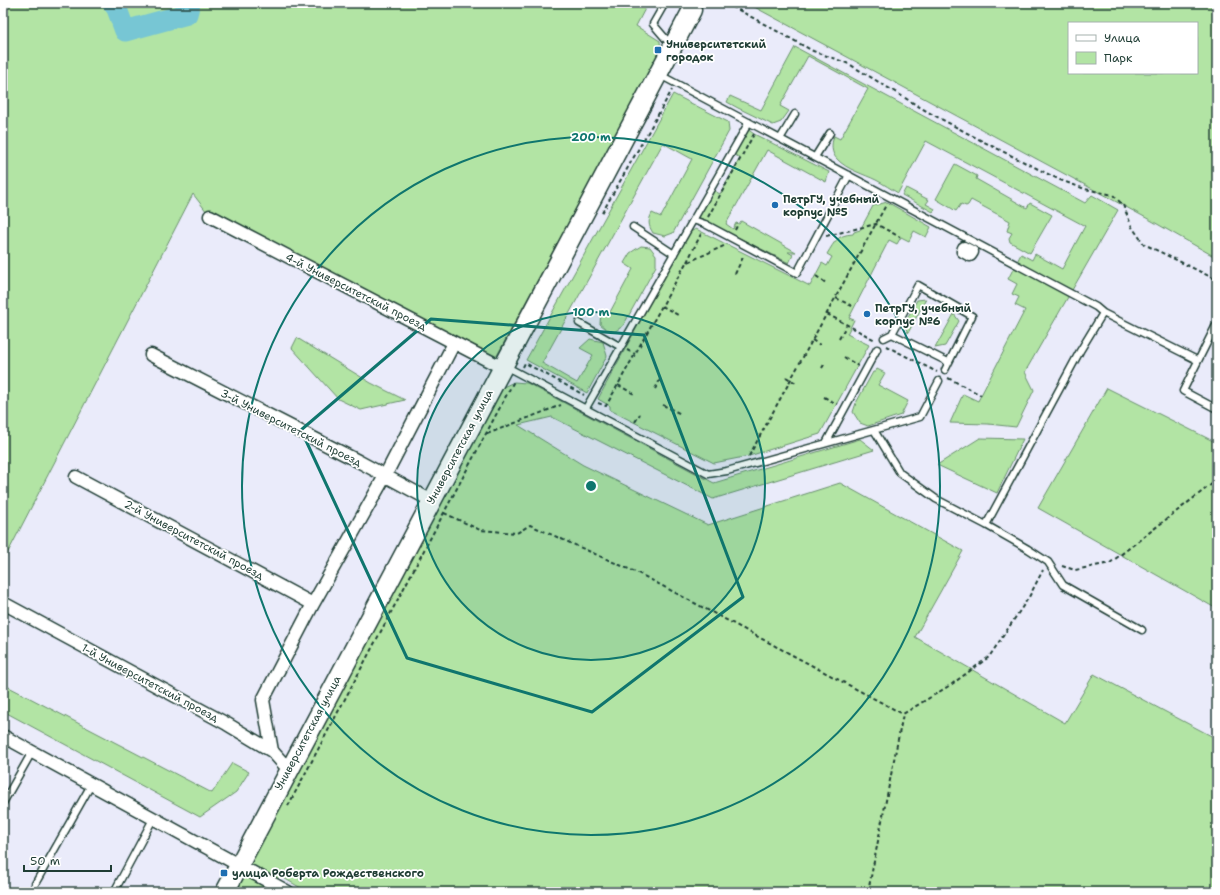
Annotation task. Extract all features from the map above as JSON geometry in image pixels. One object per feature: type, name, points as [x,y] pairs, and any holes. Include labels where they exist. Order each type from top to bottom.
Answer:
[{"type":"street","name":"Университетская улица","points":[[225,892],[289,770],[438,507],[673,47],[690,5]]},
{"type":"street","name":"4-й Университетский проезд","points":[[210,216],[454,343],[511,366]]},
{"type":"street","points":[[272,751],[263,700],[313,604],[385,476],[454,343]]},
{"type":"street","name":"3-й Университетский проезд","points":[[150,356],[351,458],[438,507]]},
{"type":"street","name":"2-й Университетский проезд","points":[[76,477],[313,604]]},
{"type":"street","name":"1-й Университетский проезд","points":[[5,604],[227,724],[272,751],[289,770]]},
{"type":"street","points":[[3,736],[288,892]]},
{"type":"lane","points":[[665,3],[653,24],[673,47]]},
{"type":"lane","points":[[658,74],[1089,303],[1103,313],[1197,360]]},
{"type":"lane","points":[[780,139],[795,114]]},
{"type":"lane","points":[[586,408],[749,122]]},
{"type":"lane","points":[[815,157],[830,133]]},
{"type":"lane","points":[[693,220],[705,223],[797,273],[849,176]]},
{"type":"lane","points":[[633,227],[674,254]]},
{"type":"lane","points":[[882,340],[892,334],[918,286],[972,316],[945,370]]},
{"type":"lane","points":[[986,525],[1080,351],[1103,313]]},
{"type":"lane","points":[[579,323],[621,347]]},
{"type":"lane","points":[[1217,323],[1197,360],[1183,391],[1217,409]]},
{"type":"lane","points":[[892,334],[948,362]]},
{"type":"lane","points":[[826,443],[877,349]]},
{"type":"lane","points":[[511,366],[572,401],[708,474],[727,471],[920,417],[939,381]]},
{"type":"lane","points":[[874,430],[900,473],[936,499],[1028,548],[1048,562],[1063,585],[1142,630]]},
{"type":"lane","points":[[3,803],[32,752]]},
{"type":"lane","points":[[35,884],[91,785]]},
{"type":"lane","points":[[114,892],[153,819]]},
{"type":"path","points":[[726,3],[813,50],[849,64],[935,116],[1053,177],[1085,189],[1113,195],[1123,205],[1132,227],[1144,244],[1217,280]]},
{"type":"path","points":[[602,214],[672,90]]},
{"type":"path","points":[[686,263],[705,223],[754,134]]},
{"type":"path","points":[[749,456],[887,202]]},
{"type":"path","points":[[816,238],[876,224],[900,236]]},
{"type":"path","points":[[735,274],[745,253]]},
{"type":"path","points":[[816,276],[826,283]]},
{"type":"path","points":[[836,298],[854,308]]},
{"type":"path","points":[[662,306],[678,315]]},
{"type":"path","points":[[827,314],[846,326],[877,341]]},
{"type":"path","points":[[839,339],[846,326]]},
{"type":"path","points":[[812,340],[820,345]]},
{"type":"path","points":[[882,340],[981,395]]},
{"type":"path","points":[[844,358],[858,366]]},
{"type":"path","points":[[287,809],[438,507],[486,434],[511,366],[525,363]]},
{"type":"path","points":[[822,368],[825,363]]},
{"type":"path","points":[[786,377],[798,384]]},
{"type":"path","points":[[655,389],[661,378]]},
{"type":"path","points":[[618,385],[636,395]]},
{"type":"path","points":[[824,397],[837,404]]},
{"type":"path","points":[[486,434],[572,401]]},
{"type":"path","points":[[663,405],[681,414]]},
{"type":"path","points":[[635,422],[640,414]]},
{"type":"path","points":[[868,892],[903,714],[952,684],[989,658],[1029,597],[1048,562],[1075,570],[1110,563],[1217,480]]},
{"type":"path","points":[[438,507],[480,530],[517,533],[530,525],[640,574],[903,714]]},
{"type":"highlighted area","points":[[431,319],[644,335],[743,597],[592,712],[407,658],[301,430]]},
{"type":"green space","points":[[3,3],[648,3],[636,26],[660,41],[661,51],[493,363],[210,216],[193,194],[3,562]]},
{"type":"green space","points":[[747,3],[1217,3],[1217,258],[1152,221]]},
{"type":"green space","points":[[795,47],[1085,203],[1092,195],[1118,210],[1025,372],[1034,390],[1016,427],[988,424],[950,423],[963,394],[978,401],[1025,310],[1015,305],[1019,297],[1012,294],[1017,284],[1008,279],[1021,254],[1032,260],[1035,254],[1062,269],[1085,226],[926,141],[898,193],[876,180],[841,163],[834,154],[832,148],[834,136],[840,139],[868,89],[808,56],[780,106],[789,111],[781,122],[773,125],[727,102],[730,96],[761,110]]},
{"type":"green space","points":[[673,94],[728,122],[729,131],[673,233],[665,236],[653,233],[649,225],[650,218],[652,213],[661,217],[692,159],[663,143],[542,363],[577,383],[593,355],[580,348],[590,339],[603,342],[607,356],[587,393],[526,360]]},
{"type":"green space","points":[[746,128],[754,134],[829,172],[826,182],[767,150],[726,224],[733,229],[736,223],[739,224],[741,221],[796,252],[788,252],[793,255],[789,263],[696,216],[711,189],[720,194],[740,158],[732,153]]},
{"type":"green space","points":[[955,164],[977,176],[976,179],[1027,208],[1030,203],[1052,215],[1030,253],[1010,242],[1009,238],[1012,233],[1007,231],[1010,221],[971,200],[966,206],[961,204],[956,211],[936,199]]},
{"type":"green space","points":[[906,188],[929,200],[926,204],[935,209],[933,212],[902,195]]},
{"type":"green space","points":[[887,202],[931,227],[926,237],[914,231],[909,241],[901,237],[897,244],[889,240],[849,318],[854,320],[847,334],[869,345],[820,434],[749,456],[714,463],[610,410],[610,406],[598,399],[688,233],[696,229],[810,286],[822,263],[827,266],[832,257],[827,254],[837,240],[840,237],[853,234],[854,232],[860,230],[873,206]]},
{"type":"green space","points":[[641,246],[650,247],[656,255],[656,266],[623,326],[614,332],[606,329],[600,324],[601,310],[609,314],[633,269],[624,263],[630,253]]},
{"type":"green space","points":[[926,299],[908,333],[904,324],[917,300]]},
{"type":"green space","points":[[954,314],[959,321],[945,346],[935,348]]},
{"type":"green space","points":[[297,338],[371,383],[405,400],[361,410],[338,399],[292,348]]},
{"type":"green space","points":[[877,369],[885,373],[878,385],[908,401],[901,415],[868,426],[860,423],[853,412],[856,403],[873,372]]},
{"type":"green space","points":[[514,382],[527,383],[714,483],[860,439],[874,450],[713,499],[552,417],[518,425],[583,465],[708,525],[840,483],[963,551],[915,637],[1065,723],[1094,674],[1217,739],[1217,892],[308,892],[280,876],[263,892],[233,892],[501,388]]},
{"type":"green space","points":[[1107,388],[1217,443],[1217,609],[1038,508]]},
{"type":"green space","points":[[980,438],[1023,439],[997,493],[937,465]]},
{"type":"green space","points":[[3,684],[212,793],[232,763],[249,772],[236,792],[200,817],[3,711]]},
{"type":"waterway","points":[[113,3],[117,9],[125,31],[187,14],[190,3]]},
{"type":"place","name":"Университетский городок","points":[[658,50]]},
{"type":"place","name":"ПетрГУ, учебный корпус №5","points":[[775,205]]},
{"type":"place","name":"ПетрГУ, учебный корпус №6","points":[[867,314]]},
{"type":"place","name":"улица Роберта Рождественского","points":[[224,873]]}]
